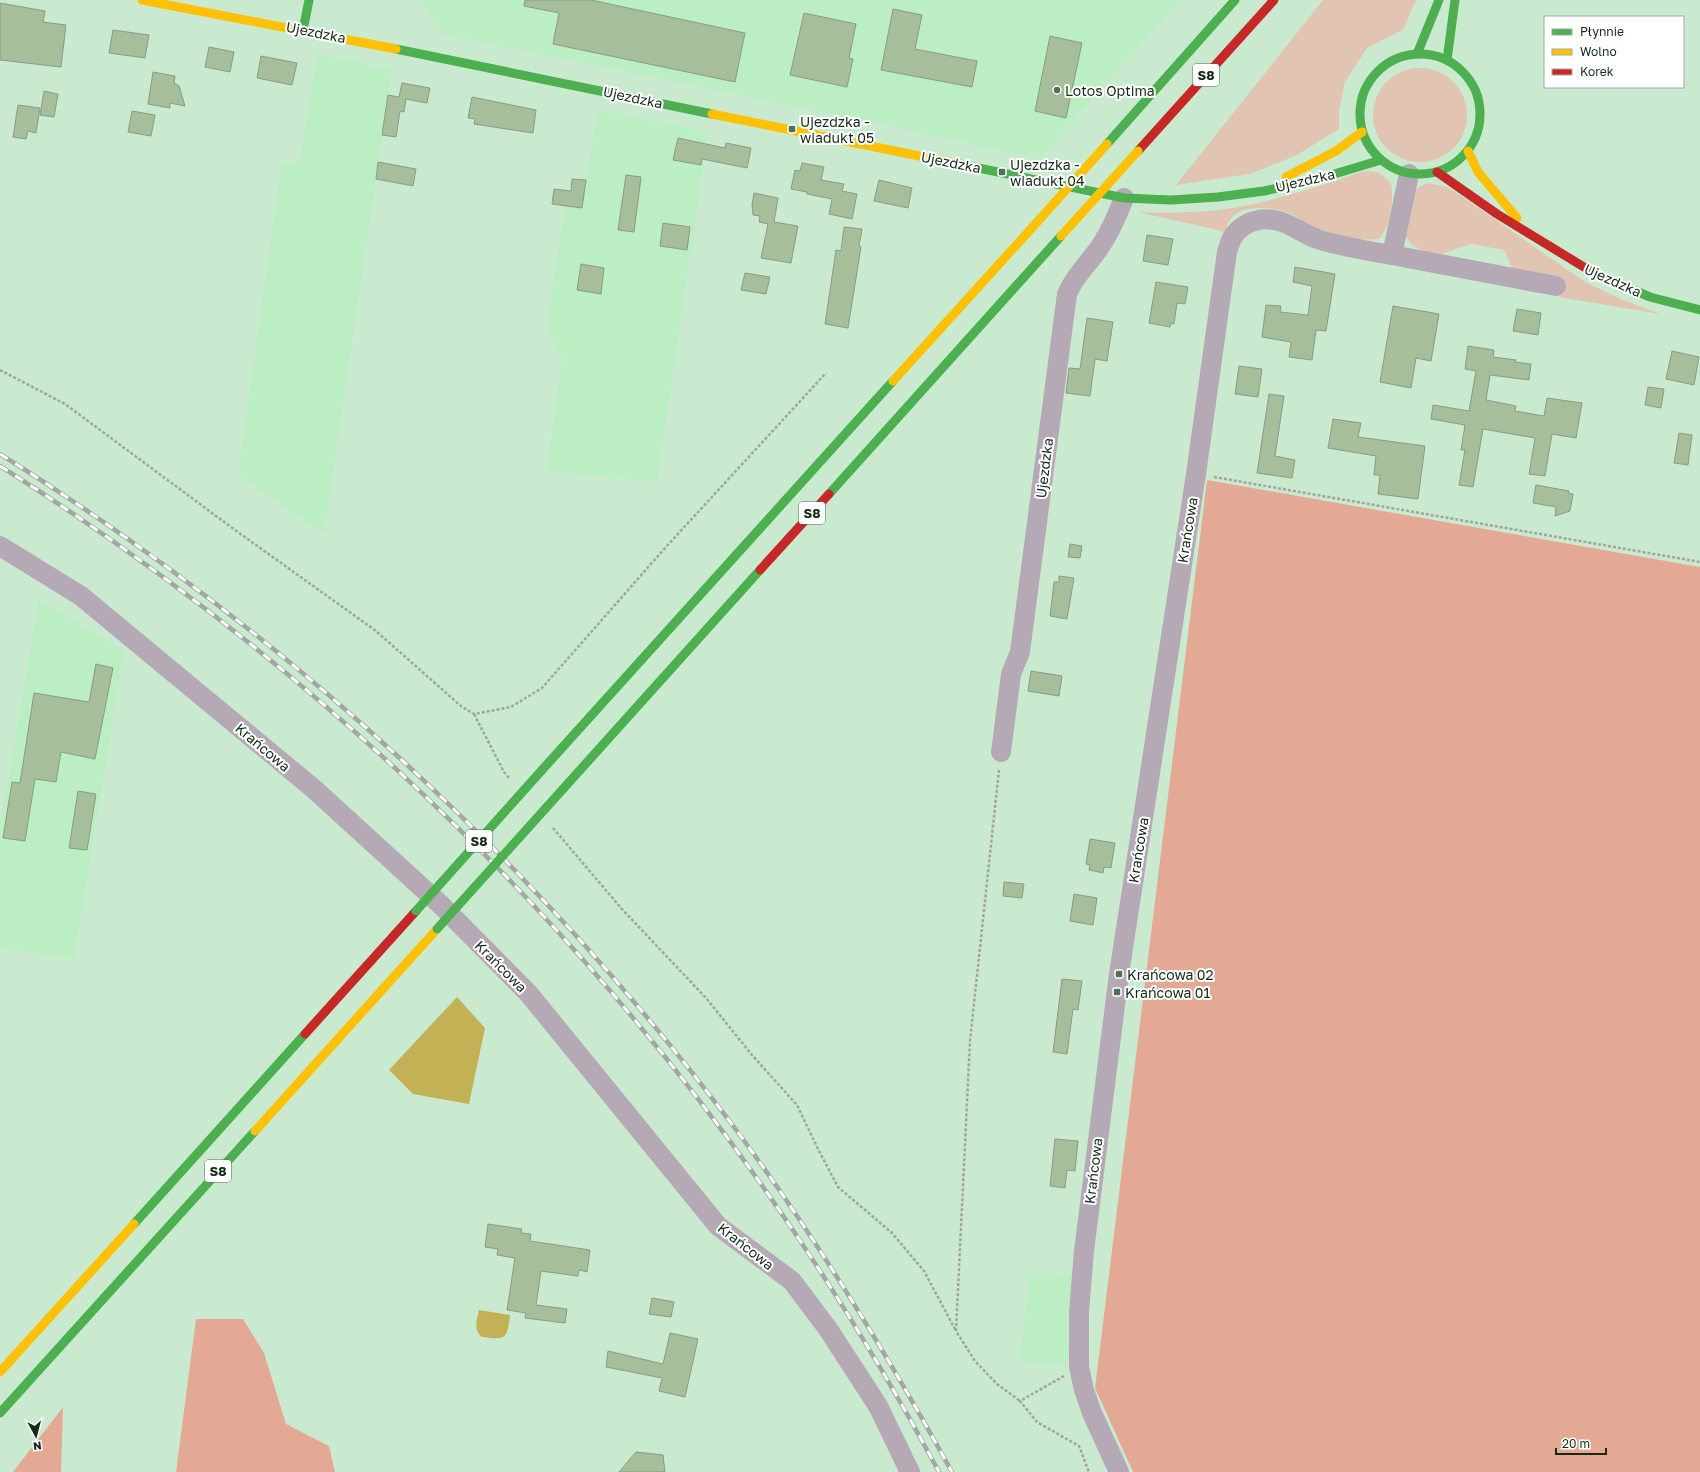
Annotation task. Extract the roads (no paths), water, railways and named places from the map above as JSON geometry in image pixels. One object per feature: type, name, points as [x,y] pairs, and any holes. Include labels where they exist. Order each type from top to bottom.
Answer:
[{"type":"main road","name":"Ujezdzka","points":[[142,0],[303,30],[1124,198],[1177,200],[1213,198],[1311,181],[1369,162],[1381,160]]},
{"type":"main road","points":[[303,30],[309,0]]},
{"type":"main road","name":"S8","points":[[0,1372],[1030,230],[1235,0]]},
{"type":"main road","name":"S8","points":[[0,1413],[1274,0]]},
{"type":"main road","points":[[1417,54],[1439,0]]},
{"type":"main road","points":[[1447,60],[1455,0]]},
{"type":"main road","points":[[1417,54],[1433,55],[1447,60],[1462,70],[1473,84],[1479,101],[1481,118],[1477,135],[1468,151],[1460,160],[1449,168],[1425,175],[1409,174],[1396,170],[1381,160],[1369,147],[1362,132],[1360,104],[1364,91],[1371,79],[1380,69],[1391,61],[1404,56],[1417,54]]},
{"type":"main road","name":"Ujezdzka","points":[[1252,192],[1307,167],[1336,151],[1362,132]]},
{"type":"main road","name":"Ujezdzka","points":[[1468,151],[1478,172],[1502,202],[1532,235]]},
{"type":"main road","name":"Ujezdzka","points":[[1437,172],[1496,214],[1593,273],[1650,297],[1700,310]]},
{"type":"street","points":[[1409,174],[1392,254],[1556,286]]},
{"type":"street","name":"Ujezdzka","points":[[1001,752],[1011,674],[1020,652],[1067,294],[1072,281],[1098,250],[1113,224],[1124,198]]},
{"type":"street","name":"Krańcowa","points":[[1120,1472],[1092,1413],[1084,1390],[1080,1367],[1079,1312],[1084,1251],[1096,1146],[1119,974],[1196,474],[1227,252],[1232,238],[1241,227],[1252,221],[1267,219],[1285,223],[1312,237],[1342,246],[1392,254]]},
{"type":"street","name":"Krańcowa","points":[[0,546],[80,596],[314,789],[441,905],[529,994],[718,1226],[792,1281],[828,1329],[878,1406],[910,1472]]},
{"type":"railway","points":[[0,454],[105,523],[207,597],[305,675],[400,758],[490,845],[577,936],[659,1032],[737,1131],[767,1172],[823,1255],[877,1341],[952,1472]]},
{"type":"railway","points":[[0,466],[146,564],[283,671],[413,785],[536,908],[649,1038],[755,1175],[851,1320],[939,1472]]},
{"type":"place","name":"Lotos Optima","points":[[1057,90]]},
{"type":"place","name":"Ujezdzka - wiadukt 05","points":[[792,129]]},
{"type":"place","name":"Ujezdzka - wiadukt 04","points":[[1002,172]]},
{"type":"place","name":"Krańcowa 02","points":[[1119,974]]},
{"type":"place","name":"Krańcowa 01","points":[[1117,992]]}]
